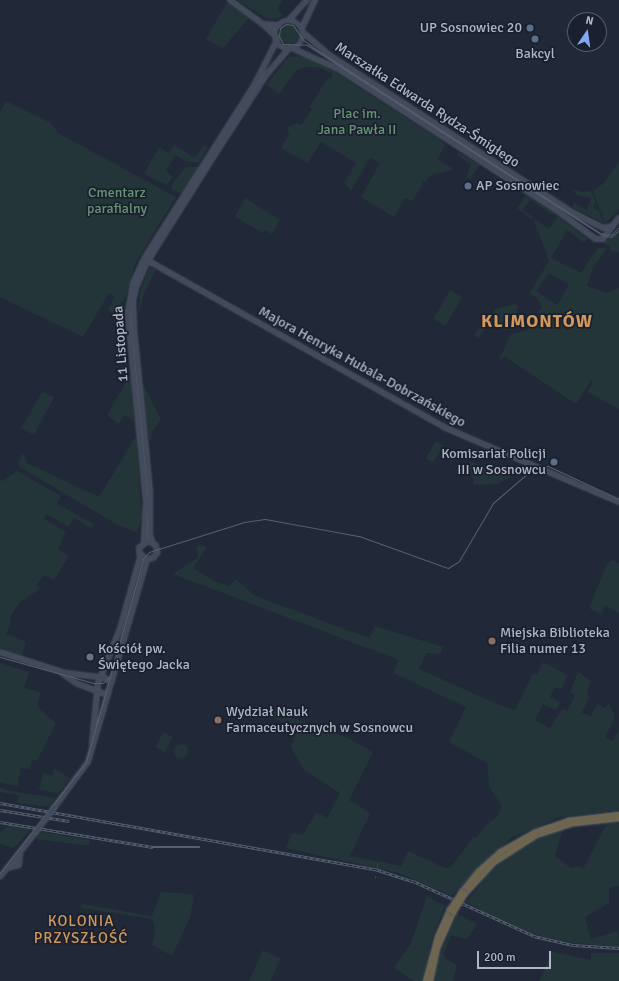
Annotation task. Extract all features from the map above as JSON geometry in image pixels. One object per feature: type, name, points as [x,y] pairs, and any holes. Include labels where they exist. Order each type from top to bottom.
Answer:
[{"type":"highway","points":[[425,981],[437,937],[451,911],[477,872],[499,852],[534,832],[568,820],[619,814]]},
{"type":"highway","points":[[463,893],[494,862],[536,835],[574,823],[619,818]]},
{"type":"highway","points":[[430,981],[437,948],[451,911]]},
{"type":"main road","points":[[230,0],[263,24],[277,39],[280,45],[291,48],[300,44],[302,31],[315,0]]},
{"type":"main road","points":[[263,24],[279,25],[288,21],[307,0]]},
{"type":"main road","points":[[288,21],[296,23],[302,31]]},
{"type":"main road","points":[[277,39],[279,25]]},
{"type":"main road","name":"Marszałka Edwarda Rydza-Śmigłego","points":[[302,31],[331,56],[557,202],[603,228]]},
{"type":"main road","name":"11 Listopada","points":[[144,542],[146,502],[128,314],[133,283],[255,84],[277,39]]},
{"type":"main road","name":"Marszałka Edwarda Rydza-Śmigłego","points":[[291,48],[339,69],[554,208],[596,239],[603,239],[605,235]]},
{"type":"main road","name":"11 Listopada","points":[[205,166],[267,74],[291,48]]},
{"type":"main road","points":[[605,235],[619,218]]},
{"type":"main road","points":[[605,235],[603,228],[613,226]]},
{"type":"main road","name":"11 Listopada","points":[[146,260],[136,288],[133,314],[150,491],[150,536],[152,541]]},
{"type":"main road","name":"Majora Henryka Hubala-Dobrzańskiego","points":[[146,260],[444,426],[619,502]]},
{"type":"main road","points":[[93,747],[97,692],[101,677],[120,629],[140,554],[139,548],[144,542],[152,541],[158,547],[158,553],[154,558],[147,560]]},
{"type":"main road","points":[[140,554],[147,560]]},
{"type":"main road","points":[[0,877],[17,860],[20,852],[86,767],[147,560]]},
{"type":"main road","points":[[0,652],[56,670],[101,677],[112,682]]},
{"type":"main road","points":[[56,670],[74,682],[108,695]]},
{"type":"main road","points":[[13,864],[19,865],[17,860]]},
{"type":"green space","points":[[237,0],[282,0],[278,9],[283,16],[270,20]]},
{"type":"green space","points":[[227,3],[249,18],[223,48],[206,39]]},
{"type":"green space","points":[[289,24],[296,27],[299,34],[296,41],[289,44],[282,41],[279,34],[282,27]]},
{"type":"green space","name":"Plac im. Jana Pawła II","points":[[302,56],[324,65],[439,139],[445,146],[437,159],[452,168],[451,171],[433,174],[424,182],[422,181],[423,184],[412,201],[405,198],[394,217],[361,197],[380,163],[370,158],[351,190],[344,183],[356,163],[321,142],[308,163],[281,148],[289,135],[287,127],[297,123],[301,125],[312,109],[309,107],[328,78],[331,79],[333,74],[318,67],[304,67],[295,71],[280,94],[266,85],[288,57]]},
{"type":"green space","name":"Cmentarz parafialny","points":[[6,101],[51,123],[58,133],[176,197],[135,264],[125,298],[114,314],[108,310],[115,297],[109,293],[83,337],[0,297],[0,112]]},
{"type":"green space","points":[[174,145],[195,158],[204,145],[208,147],[199,163],[185,161],[175,155],[166,171],[173,177],[167,185],[144,174],[159,147],[169,153]]},
{"type":"green space","points":[[458,152],[480,165],[470,179],[467,177],[471,164],[457,155]]},
{"type":"green space","points":[[619,161],[619,209],[605,223],[593,191],[605,182]]},
{"type":"green space","points":[[484,165],[563,215],[591,240],[567,221],[482,166]]},
{"type":"green space","points":[[186,167],[200,167],[182,194],[173,190],[171,186]]},
{"type":"green space","points":[[572,189],[583,192],[591,191],[596,202],[593,207],[599,211],[604,223],[572,207],[574,203],[587,210],[591,198],[577,195]]},
{"type":"green space","points":[[526,195],[555,214],[554,216],[530,200],[523,210],[534,218],[531,219],[517,208]]},
{"type":"green space","points":[[245,198],[280,220],[272,234],[265,230],[263,233],[235,217]]},
{"type":"green space","points":[[556,215],[588,239],[583,242],[567,230],[551,258],[581,273],[598,248],[607,248],[593,268],[587,286],[606,293],[619,288],[619,409],[587,392],[593,383],[591,380],[576,404],[504,356],[498,362],[511,334],[528,330],[542,307],[537,298],[529,294],[549,261],[534,221],[535,219],[549,229],[557,218]],"holes":[[[549,273],[569,285],[557,305],[536,291]]]},
{"type":"green space","points":[[619,232],[619,252],[611,251],[610,246],[602,243]]},
{"type":"green space","points":[[149,268],[156,269],[144,294],[138,316],[140,292]]},
{"type":"green space","points":[[450,290],[462,297],[446,326],[434,319]]},
{"type":"green space","points":[[515,304],[519,307],[516,313],[520,316],[515,316],[506,331],[490,321],[479,338],[474,335],[496,309]]},
{"type":"green space","points":[[131,374],[134,422],[125,415],[118,424],[107,415]]},
{"type":"green space","points":[[143,384],[161,419],[152,432],[151,440],[149,440]]},
{"type":"green space","points":[[42,392],[54,397],[34,435],[21,428]]},
{"type":"green space","points":[[136,436],[142,520],[136,532],[116,524],[20,467],[18,463],[23,453],[27,463],[99,497]]},
{"type":"green space","points":[[436,441],[443,445],[433,462],[426,458]]},
{"type":"green space","points":[[469,461],[512,476],[498,484],[474,485]]},
{"type":"green space","points":[[17,471],[61,496],[57,504],[94,524],[91,528],[74,518],[69,527],[46,514],[44,519],[66,532],[58,550],[69,556],[54,580],[44,575],[36,585],[41,588],[19,603],[10,617],[12,621],[6,634],[26,642],[22,655],[0,648],[0,480],[3,481]]},
{"type":"green space","points":[[197,545],[207,547],[193,568],[216,582],[229,586],[236,579],[255,596],[369,638],[375,626],[443,647],[440,654],[426,653],[419,669],[499,705],[515,710],[533,673],[537,674],[543,662],[568,675],[561,689],[555,687],[550,697],[560,702],[556,710],[543,704],[535,720],[550,728],[562,709],[568,711],[575,695],[570,692],[578,672],[591,681],[587,692],[588,699],[582,713],[591,716],[597,704],[604,708],[609,704],[615,717],[605,738],[613,741],[619,729],[619,810],[560,817],[511,838],[451,896],[398,873],[286,848],[292,833],[303,835],[316,812],[327,818],[340,793],[304,770],[291,747],[297,731],[263,711],[265,708],[348,738],[373,752],[349,800],[370,813],[350,856],[401,866],[408,851],[445,868],[451,867],[473,838],[476,838],[485,826],[497,817],[502,806],[489,787],[487,763],[449,742],[466,707],[393,673],[399,660],[173,574],[198,558]]},
{"type":"green space","points":[[612,560],[619,563],[619,613],[605,605],[601,614],[589,608],[607,564]]},
{"type":"green space","points":[[0,663],[29,672],[24,688],[41,692],[37,707],[56,723],[37,760],[32,760],[30,769],[21,768],[18,786],[0,783]]},
{"type":"green space","points":[[163,732],[173,737],[165,752],[155,747]]},
{"type":"green space","points":[[178,744],[184,744],[188,748],[188,754],[184,758],[178,758],[174,754],[174,748]]},
{"type":"green space","points":[[54,769],[70,778],[61,790],[57,793],[37,789],[40,787],[43,772],[52,776]]},
{"type":"green space","points":[[0,788],[56,798],[49,807],[17,803],[19,795],[0,792]]},
{"type":"green space","points":[[611,823],[619,824],[619,886],[609,888],[609,903],[585,917],[591,939],[618,931],[619,947],[573,943],[541,936],[502,922],[466,902],[489,873],[508,857],[558,827],[563,829],[555,856],[571,868],[578,866],[583,869],[605,827]]},
{"type":"green space","points":[[9,825],[31,829],[14,848],[0,844],[0,833]]},
{"type":"green space","points":[[42,832],[90,840],[89,846],[36,839]]},
{"type":"green space","points":[[161,892],[193,894],[194,898],[190,917],[172,956],[152,945],[155,929],[152,919],[81,908],[82,904],[152,916]]},
{"type":"green space","points":[[427,896],[445,906],[432,938],[422,981],[414,981],[394,968],[411,943]]},
{"type":"green space","points":[[457,914],[477,924],[467,939],[451,936],[444,953],[445,958],[457,965],[453,981],[435,981],[438,961]]},
{"type":"green space","points":[[263,950],[281,959],[270,981],[249,981]]},
{"type":"green space","points":[[552,952],[591,960],[591,953],[619,953],[619,981],[539,981]]},
{"type":"tram line","points":[[619,227],[611,235],[600,233],[313,47],[303,40],[293,25],[286,24],[280,28],[279,36],[283,44],[307,45],[602,235],[611,237],[619,230]]},
{"type":"tram line","points":[[0,873],[86,762],[143,559],[149,552],[244,522],[265,519],[359,536],[448,568],[459,561],[493,503],[536,466],[548,466],[619,499]]},
{"type":"tram line","points":[[0,657],[94,683],[103,683],[110,676]]},
{"type":"railway","points":[[0,803],[375,869],[413,881],[534,936],[573,945],[619,948]]},
{"type":"railway","points":[[0,810],[69,821]]},
{"type":"railway","points":[[0,822],[153,847],[200,847]]},
{"type":"place","name":"UP Sosnowiec 20","points":[[530,28]]},
{"type":"place","name":"Bakcyl","points":[[535,39]]},
{"type":"place","name":"AP Sosnowiec","points":[[468,186]]},
{"type":"place","name":"Komisariat Policji III w Sosnowcu","points":[[554,462]]},
{"type":"place","name":"Miejska Biblioteka Filia numer 13","points":[[492,641]]},
{"type":"place","name":"Kościół pw. Świętego Jacka","points":[[90,657]]},
{"type":"place","name":"Wydział Nauk Farmaceutycznych w Sosnowcu","points":[[218,720]]},
{"type":"district","name":"KLIMONTÓW","points":[[537,321]]},
{"type":"district","name":"KOLONIA PRZYSZŁOŚĆ","points":[[81,930]]}]
